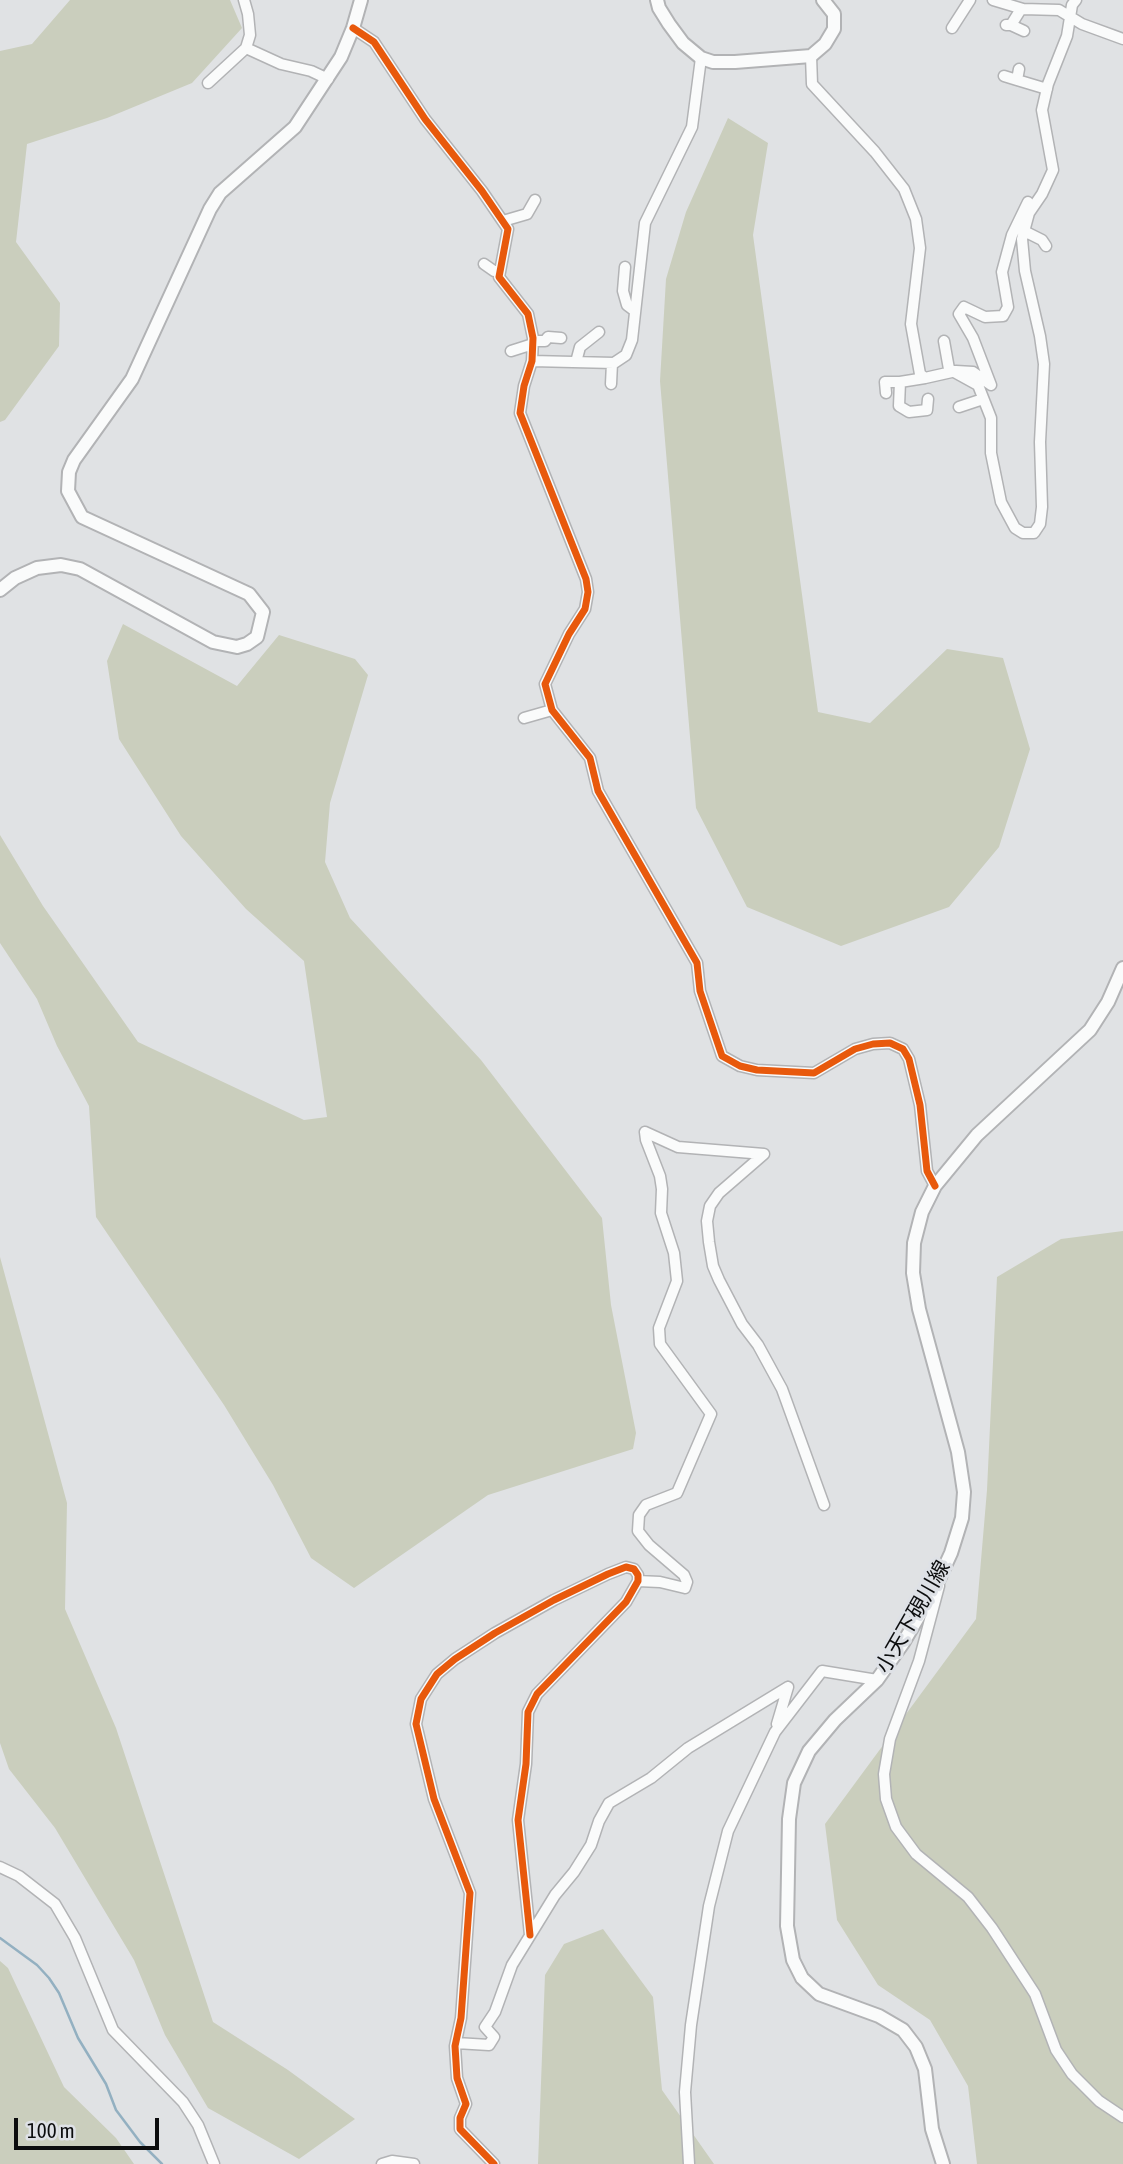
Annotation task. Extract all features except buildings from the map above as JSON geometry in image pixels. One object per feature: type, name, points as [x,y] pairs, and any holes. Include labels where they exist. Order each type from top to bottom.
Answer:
[{"type":"main road","points":[[0,590],[15,578],[37,568],[61,565],[80,569],[214,642],[237,648],[257,637],[263,612],[249,594],[82,517],[68,491],[69,472],[74,460],[132,379],[210,209],[220,193],[237,176],[279,144],[295,127],[341,57],[354,28],[361,0]]},
{"type":"main road","points":[[657,0],[659,8],[683,43],[701,58],[713,62],[811,56],[825,44],[834,29],[834,14],[823,0]]},
{"type":"main road","name":"小天下硯川線","points":[[943,2164],[932,2129],[925,2069],[916,2047],[903,2030],[879,2016],[819,1993],[802,1978],[793,1960],[787,1926],[789,1819],[794,1783],[809,1751],[835,1720],[877,1680],[903,1643],[933,1592],[951,1553],[962,1518],[964,1492],[958,1452],[919,1309],[913,1273],[914,1243],[922,1212],[935,1186],[976,1135],[1090,1030],[1108,1002],[1123,968]]},
{"type":"street","points":[[208,83],[246,48],[250,35],[244,0]]},
{"type":"street","points":[[952,28],[970,0]]},
{"type":"street","points":[[993,0],[1059,9],[1082,24],[1123,39]]},
{"type":"street","points":[[886,393],[885,382],[900,382],[956,371],[978,385],[991,418],[991,453],[1001,502],[1015,527],[1023,533],[1034,533],[1040,524],[1042,507],[1040,442],[1044,364],[1041,336],[1025,271],[1022,239],[1029,213],[1053,170],[1042,110],[1067,36],[1072,5],[1076,0]]},
{"type":"street","points":[[1015,5],[1009,25],[1024,31]]},
{"type":"street","points":[[354,28],[374,42],[425,119],[508,229],[499,277],[528,314],[533,343],[532,361],[524,386],[520,413],[586,579],[588,592],[585,609],[569,634],[545,684],[552,710],[590,758],[598,791],[697,963],[702,1000],[722,1056],[740,1066],[795,1074],[814,1073],[856,1049],[873,1044],[890,1043],[903,1049],[909,1059],[919,1105],[927,1171],[935,1186]]},
{"type":"street","points":[[246,48],[281,64],[311,71],[328,79]]},
{"type":"street","points":[[811,56],[812,84],[875,152],[904,189],[916,219],[919,247],[911,324],[920,374],[925,378]]},
{"type":"street","points":[[532,361],[612,363],[626,355],[632,340],[645,223],[692,127],[701,58]]},
{"type":"street","points":[[1004,76],[1018,74],[1047,89]]},
{"type":"street","points":[[944,341],[949,369],[973,372],[990,385],[973,338],[959,314],[964,307],[985,317],[1003,316],[1008,307],[1002,272],[1012,235],[1022,211],[1032,197],[1050,202]]},
{"type":"street","points":[[503,221],[527,214],[535,200]]},
{"type":"street","points":[[1024,231],[1042,240],[1046,246]]},
{"type":"street","points":[[484,264],[494,271],[500,271]]},
{"type":"street","points":[[625,267],[623,291],[627,305],[635,311]]},
{"type":"street","points":[[576,362],[580,347],[599,332]]},
{"type":"street","points":[[511,351],[545,341],[548,337],[561,338]]},
{"type":"street","points":[[611,384],[612,363]]},
{"type":"street","points":[[900,382],[899,406],[909,412],[927,410],[928,399]]},
{"type":"street","points":[[960,407],[984,399]]},
{"type":"street","points":[[524,718],[552,710]]},
{"type":"street","points":[[638,1581],[660,1582],[685,1588],[687,1582],[684,1575],[649,1545],[638,1531],[639,1515],[646,1505],[677,1493],[711,1415],[660,1344],[659,1328],[677,1282],[674,1254],[661,1213],[660,1176],[645,1132],[678,1147],[764,1154],[719,1193],[710,1206],[707,1221],[713,1266],[742,1324],[758,1345],[782,1389],[824,1505]]},
{"type":"street","points":[[951,1553],[919,1661],[890,1739],[884,1774],[886,1799],[896,1827],[916,1854],[968,1897],[992,1928],[1035,1994],[1056,2050],[1072,2074],[1089,2093],[1123,2117]]},
{"type":"street","points":[[494,2164],[460,2129],[460,2118],[466,2104],[457,2078],[456,2042],[461,2018],[470,1893],[434,1800],[416,1724],[421,1699],[437,1674],[455,1659],[554,1600],[626,1567],[634,1569],[638,1581],[626,1602],[537,1694],[528,1712],[526,1764],[518,1820],[530,1935]]},
{"type":"street","points":[[775,1732],[822,1671],[877,1680]]},
{"type":"street","points":[[456,2042],[489,2045],[494,2036],[485,2027],[495,2012],[512,1965],[555,1895],[591,1845],[599,1821],[609,1803],[650,1778],[688,1748],[788,1688],[775,1732],[728,1831],[713,1886],[691,2025],[685,2092],[689,2164]]},
{"type":"street","points":[[0,1867],[19,1876],[55,1904],[75,1937],[113,2031],[183,2102],[198,2126],[214,2164]]},
{"type":"street","points":[[382,2164],[392,2161],[414,2164]]},
{"type":"green space","points":[[70,0],[230,0],[242,28],[192,83],[107,118],[27,144],[16,242],[60,303],[59,346],[5,420],[0,422],[0,51],[32,44]]},
{"type":"green space","points":[[728,118],[768,143],[753,235],[818,712],[870,723],[947,649],[1003,658],[1030,749],[999,847],[949,907],[841,946],[747,907],[696,808],[660,381],[666,279],[686,212]]},
{"type":"green space","points":[[123,624],[237,686],[279,635],[355,659],[368,675],[330,803],[325,862],[350,918],[481,1060],[602,1218],[611,1305],[636,1433],[633,1449],[488,1495],[354,1588],[311,1558],[273,1485],[224,1405],[96,1217],[89,1106],[57,1046],[37,999],[0,943],[0,835],[43,906],[138,1042],[304,1120],[327,1117],[304,961],[246,909],[181,836],[119,739],[107,661]]},
{"type":"green space","points":[[1123,1231],[1123,2164],[977,2164],[968,2086],[930,2020],[878,1985],[837,1920],[825,1824],[976,1619],[987,1490],[997,1277],[1061,1239]]},
{"type":"green space","points":[[0,1257],[67,1503],[65,1609],[116,1728],[213,2022],[288,2070],[355,2119],[299,2159],[208,2108],[165,2035],[134,1960],[55,1828],[9,1769],[0,1743]]},
{"type":"green space","points":[[603,1929],[653,1997],[662,2090],[714,2164],[538,2164],[545,1975],[564,1944]]},
{"type":"green space","points":[[0,1961],[8,1968],[64,2087],[116,2138],[134,2164],[0,2164]]},
{"type":"waterway","points":[[0,1938],[37,1965],[49,1978],[59,1993],[78,2038],[106,2084],[116,2110],[140,2142],[162,2164]]},
{"type":"cycle path","points":[[353,28],[374,42],[425,119],[482,191],[508,229],[499,277],[528,314],[533,338],[532,361],[524,386],[520,413],[586,579],[588,592],[585,609],[569,634],[545,684],[552,710],[590,758],[598,791],[697,963],[700,991],[722,1056],[740,1066],[757,1070],[814,1073],[855,1049],[873,1044],[890,1043],[903,1049],[909,1059],[920,1105],[927,1171],[935,1186]]},
{"type":"cycle path","points":[[494,2164],[460,2129],[460,2118],[466,2104],[457,2078],[455,2046],[461,2018],[470,1893],[434,1799],[416,1724],[421,1699],[437,1674],[495,1633],[608,1574],[626,1567],[634,1569],[638,1581],[626,1602],[537,1694],[528,1712],[526,1764],[518,1820],[530,1935]]}]
